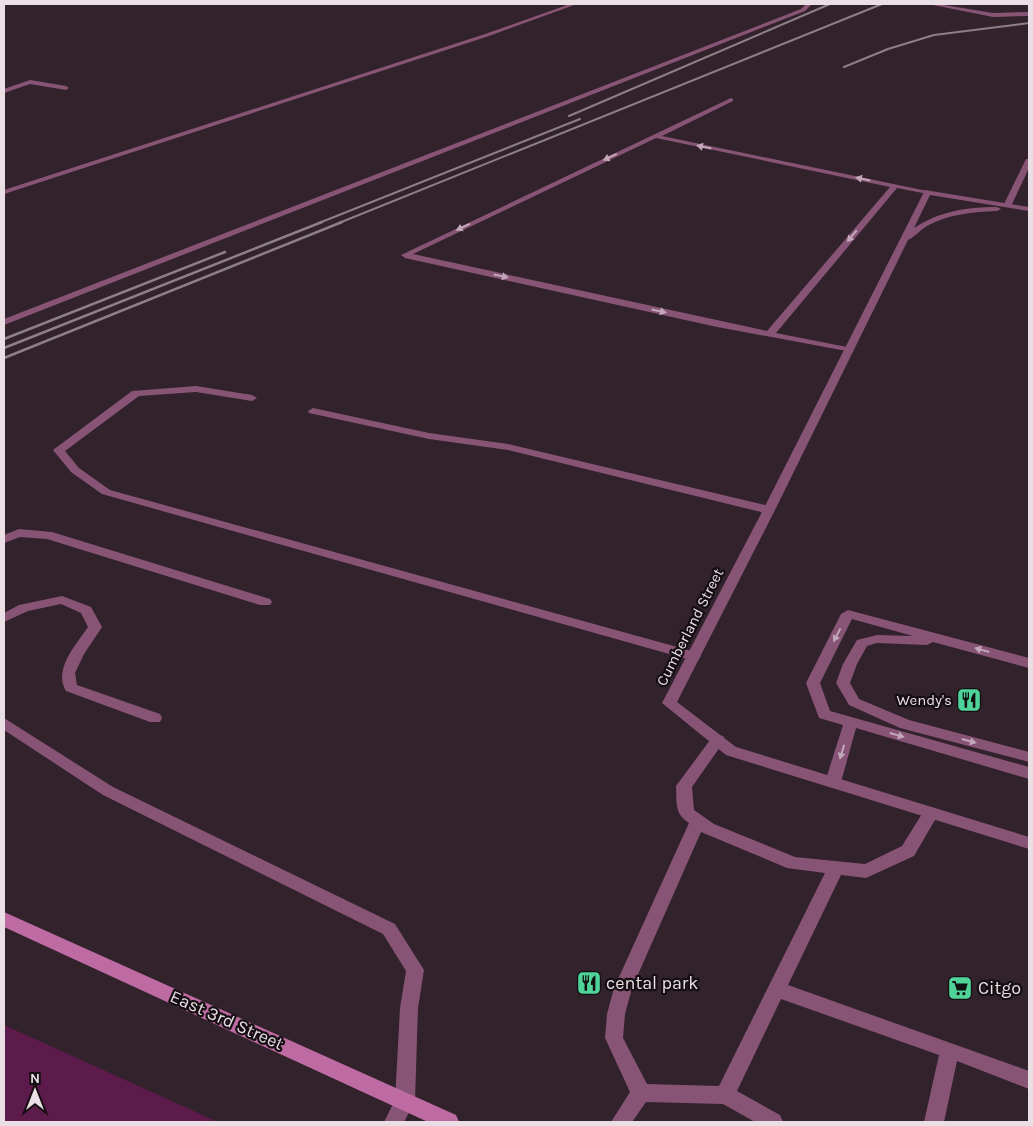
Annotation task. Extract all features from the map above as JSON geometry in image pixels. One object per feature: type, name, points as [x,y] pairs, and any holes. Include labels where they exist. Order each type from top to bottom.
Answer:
[{"type":"main road","name":"East 3rd Street","points":[[4,919],[449,1122]]},
{"type":"street","points":[[4,192],[460,44],[574,4]]},
{"type":"street","points":[[4,322],[803,10],[809,4]]},
{"type":"street","points":[[931,4],[993,14],[1029,14]]},
{"type":"street","points":[[4,91],[30,82],[66,88]]},
{"type":"street","points":[[731,100],[405,255],[849,350]]},
{"type":"street","points":[[654,136],[895,186],[1029,209]]},
{"type":"street","points":[[1008,204],[1029,161]]},
{"type":"street","points":[[770,334],[895,186]]},
{"type":"street","name":"Cumberland Street","points":[[928,192],[769,510],[669,704],[731,751],[1029,843]]},
{"type":"street","name":"Cumberland Street","points":[[902,244],[914,231],[931,220],[951,214],[982,209],[1029,209]]},
{"type":"street","points":[[252,398],[196,389],[136,393],[59,450],[76,470],[106,492],[694,656]]},
{"type":"street","points":[[314,411],[429,436],[508,447],[769,510]]},
{"type":"street","points":[[4,539],[18,533],[48,534],[265,602]]},
{"type":"street","points":[[4,618],[24,608],[62,600],[86,610],[95,627],[77,653],[68,673],[71,688],[155,718]]},
{"type":"street","points":[[1029,663],[848,614],[813,682],[824,714],[1029,774]]},
{"type":"street","points":[[949,641],[876,639],[862,643],[850,664],[843,682],[854,702],[905,724],[1029,757]]},
{"type":"street","points":[[833,782],[851,722]]},
{"type":"street","points":[[4,723],[108,792],[389,929],[415,970],[408,1008],[405,1101],[394,1122]]},
{"type":"street","points":[[718,740],[684,786],[686,813],[708,828],[793,863],[866,872],[908,852],[931,813]]},
{"type":"street","points":[[641,1093],[614,1038],[616,1014],[623,988],[698,821]]},
{"type":"street","points":[[725,1095],[836,868]]},
{"type":"street","points":[[776,989],[1029,1080]]},
{"type":"street","points":[[934,1122],[950,1050]]},
{"type":"street","points":[[641,1093],[725,1095],[773,1122]]},
{"type":"street","points":[[621,1122],[641,1093]]},
{"type":"shaded area","points":[[4,1025],[218,1122],[4,1122]]},
{"type":"railway","points":[[569,116],[830,4]]},
{"type":"railway","points":[[339,223],[882,4]]},
{"type":"railway","points":[[844,67],[888,49],[934,35],[1029,23]]},
{"type":"railway","points":[[319,223],[580,119]]},
{"type":"railway","points":[[4,348],[322,222]]},
{"type":"railway","points":[[4,358],[342,222]]},
{"type":"railway","points":[[4,339],[225,252]]},
{"type":"place","name":"Wendy's","points":[[969,700]]},
{"type":"place","name":"cental park","points":[[589,983]]},
{"type":"place","name":"Citgo","points":[[960,988]]}]
